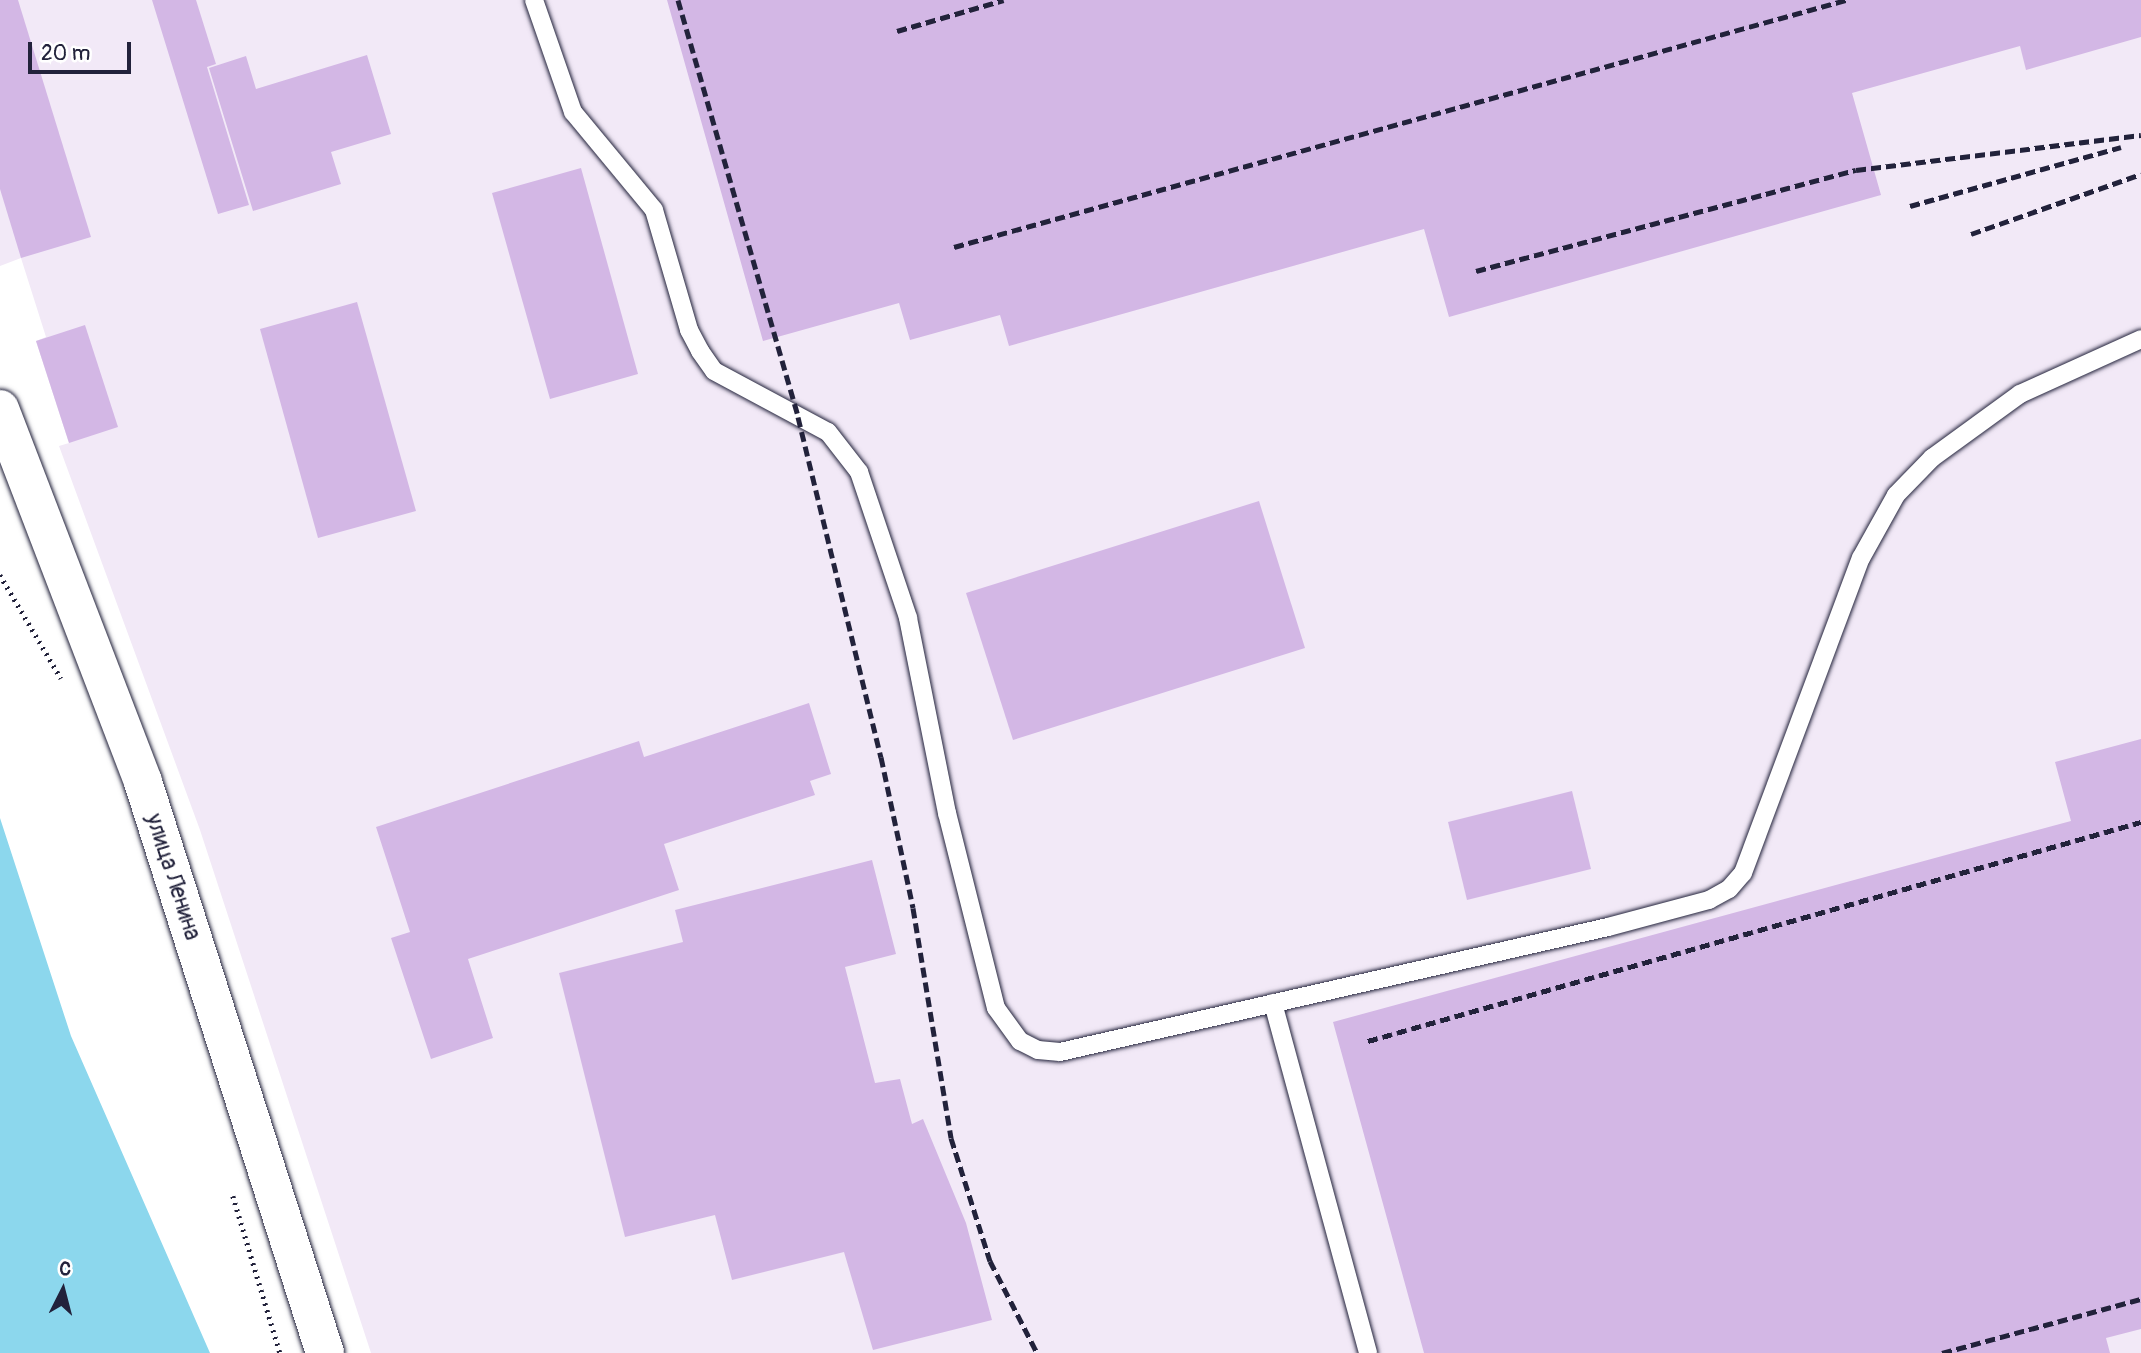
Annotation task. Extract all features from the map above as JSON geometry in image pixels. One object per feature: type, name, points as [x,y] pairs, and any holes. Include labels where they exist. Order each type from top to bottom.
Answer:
[{"type":"main road","name":"улица Ленина","points":[[0,409],[143,782],[325,1353]]},
{"type":"lane","points":[[534,0],[573,112],[654,210],[689,330],[700,351],[714,371],[828,432],[859,472],[908,618],[947,813],[1003,1023],[1020,1041],[1060,1052],[1608,927],[1709,900],[1729,889],[1743,873],[1861,558],[1896,495],[1932,458],[2020,394],[2141,339]]},
{"type":"lane","points":[[1273,1003],[1368,1353]]},
{"type":"path","points":[[0,575],[67,688]]},
{"type":"path","points":[[229,1182],[280,1353]]},
{"type":"shaded area","points":[[0,0],[2141,0],[2141,1353],[371,1353],[200,830],[59,446],[69,443],[36,341],[46,337],[21,258],[0,266]]},
{"type":"water","points":[[0,818],[71,1036],[210,1353],[0,1353]]},
{"type":"building","points":[[0,0],[18,0],[91,237],[21,258],[0,189]]},
{"type":"building","points":[[152,0],[196,0],[216,64],[207,67],[249,205],[218,214]]},
{"type":"building","points":[[667,0],[2141,0],[2141,37],[2026,70],[2020,46],[1852,93],[1881,195],[1449,317],[1424,229],[1009,346],[1000,315],[910,340],[899,303],[763,341]]},
{"type":"building","points":[[367,55],[391,134],[331,152],[341,184],[253,211],[209,68],[246,56],[256,89]]},
{"type":"building","points":[[581,168],[638,374],[550,399],[492,193]]},
{"type":"building","points":[[357,302],[416,511],[318,538],[260,329]]},
{"type":"building","points":[[85,325],[118,427],[69,443],[36,341]]},
{"type":"building","points":[[1259,501],[1305,648],[1013,740],[966,593]]},
{"type":"building","points":[[809,703],[831,774],[810,781],[815,795],[664,844],[679,890],[468,959],[493,1038],[431,1059],[391,938],[410,932],[376,827],[639,741],[644,757]]},
{"type":"building","points":[[2141,739],[2141,1329],[2106,1338],[2110,1353],[1424,1353],[1333,1022],[2071,821],[2055,762]]},
{"type":"building","points":[[1572,791],[1591,869],[1467,900],[1448,822]]},
{"type":"building","points":[[872,860],[896,954],[845,967],[875,1083],[900,1079],[912,1124],[923,1119],[966,1223],[992,1320],[873,1350],[844,1252],[732,1280],[715,1215],[625,1237],[559,973],[683,942],[675,910]]},
{"type":"railway","points":[[678,0],[798,417],[881,757],[913,908],[951,1138],[990,1261],[1037,1353]]},
{"type":"railway","points":[[897,31],[1004,0]]},
{"type":"railway","points":[[954,247],[1846,0]]},
{"type":"railway","points":[[1476,271],[1856,170],[2141,135]]},
{"type":"railway","points":[[1910,206],[2121,147]]},
{"type":"railway","points":[[1971,234],[2141,174]]},
{"type":"railway","points":[[1368,1041],[2141,822]]},
{"type":"railway","points":[[1942,1353],[2141,1299]]}]
